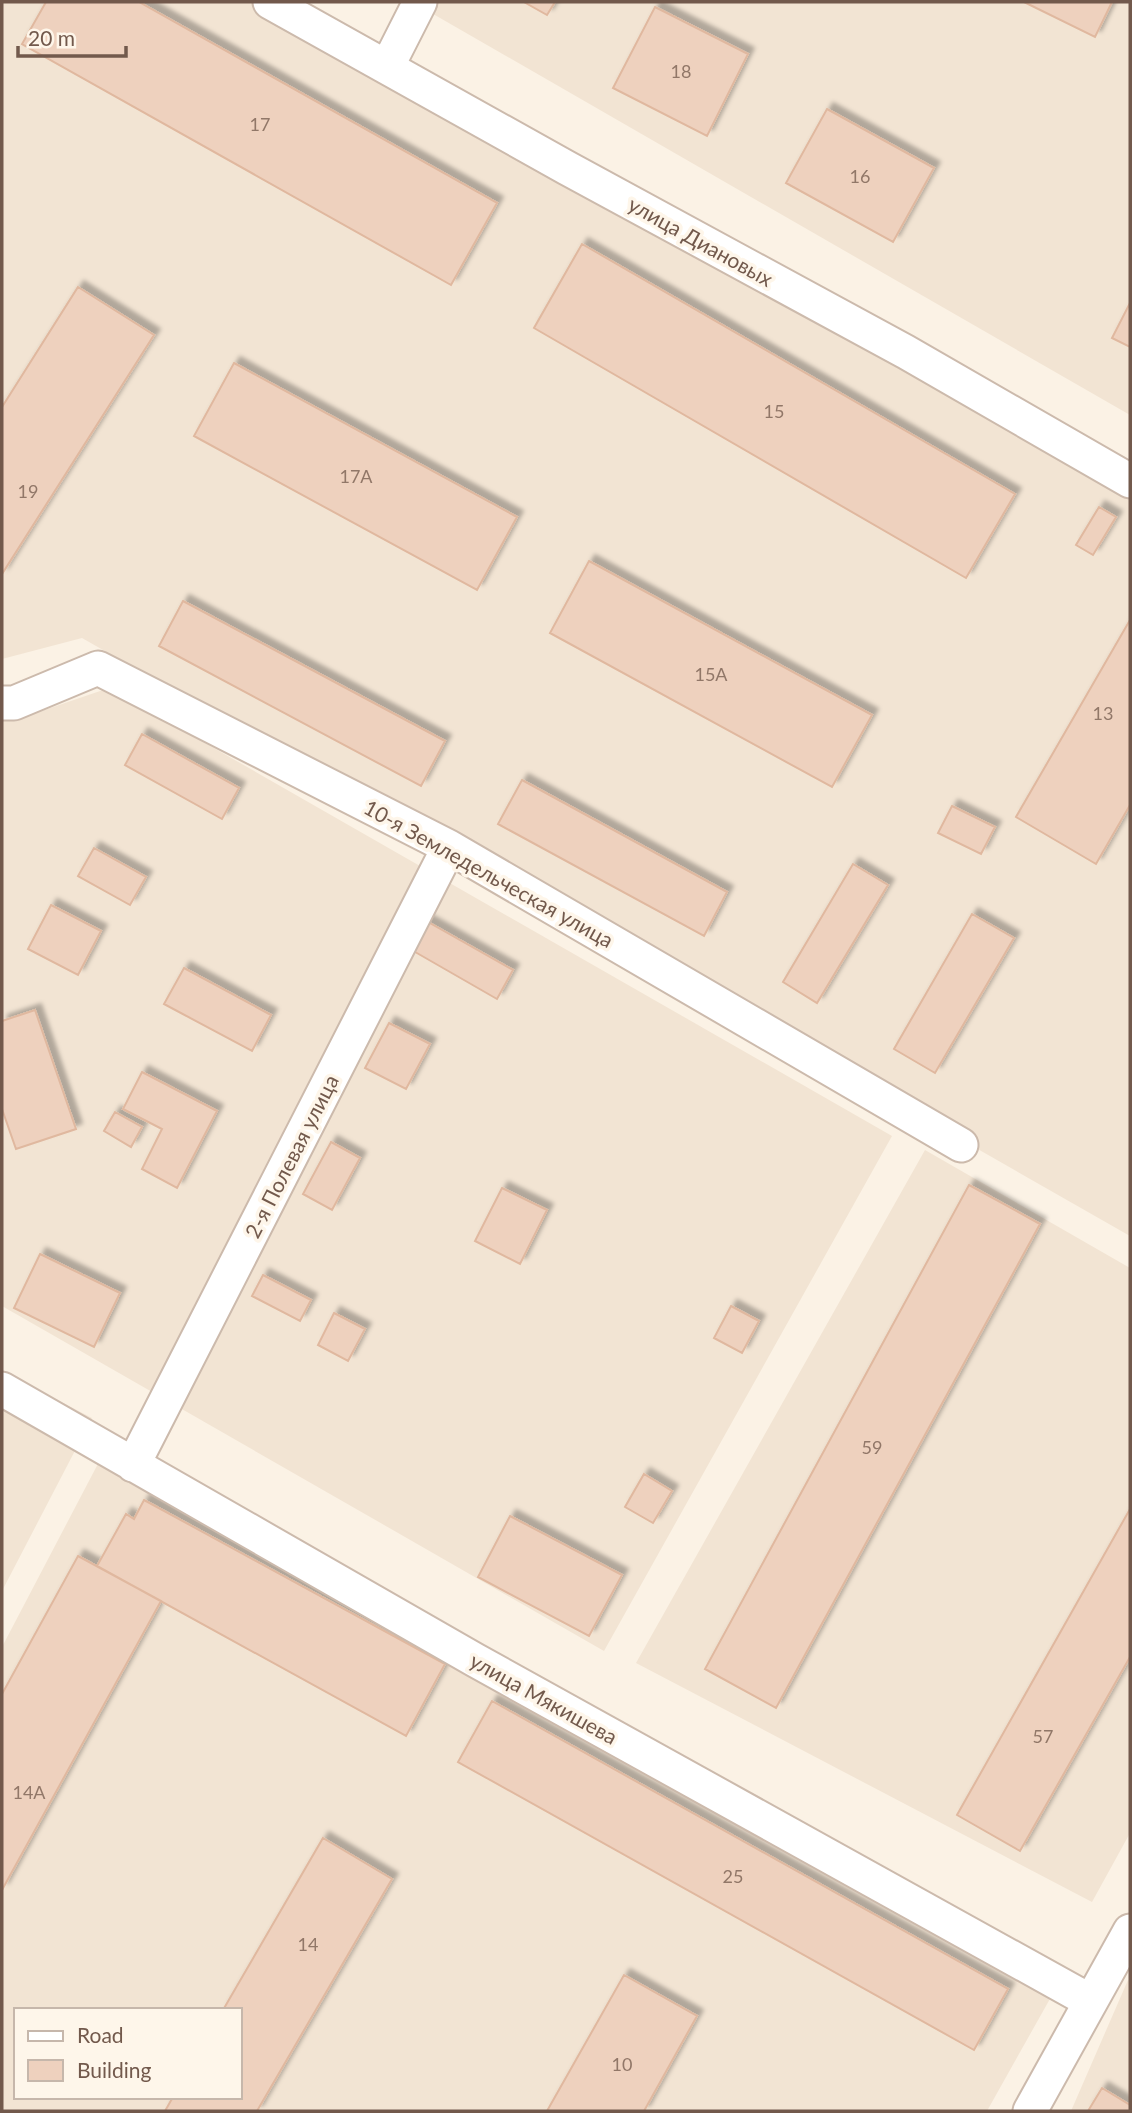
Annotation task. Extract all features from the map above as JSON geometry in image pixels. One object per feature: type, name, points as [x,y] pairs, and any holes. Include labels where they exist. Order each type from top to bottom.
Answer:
[{"type":"street","name":"улица Диановых","points":[[270,2],[567,168],[906,352],[1130,481]]},
{"type":"street","points":[[387,67],[420,2]]},
{"type":"street","name":"10-я Земледельческая улица","points":[[2,703],[13,704],[99,668],[449,847],[961,1145]]},
{"type":"street","name":"2-я Полевая улица","points":[[133,1465],[449,847]]},
{"type":"street","name":"улица Мякишева","points":[[2,1389],[475,1660],[1090,2001]]},
{"type":"street","points":[[1030,2111],[1130,1931]]},
{"type":"shaded area","points":[[2,2],[273,2],[600,185],[1130,500],[1130,1236],[82,638],[2,659]]},
{"type":"shaded area","points":[[1130,2],[1130,415],[414,3]]},
{"type":"shaded area","points":[[109,688],[892,1136],[604,1651],[2,1306],[2,718],[18,719]]},
{"type":"shaded area","points":[[925,1150],[1130,1268],[1130,1833],[1092,1902],[636,1663]]},
{"type":"shaded area","points":[[2,1371],[92,1418],[2,1591]]},
{"type":"shaded area","points":[[101,1458],[1051,1997],[987,2111],[2,2111],[2,1647]]},
{"type":"shaded area","points":[[1128,1980],[1130,2111],[1071,2111]]},
{"type":"building","points":[[46,2],[139,2],[497,203],[451,285],[22,44]]},
{"type":"building","points":[[524,2],[555,2],[547,15]]},
{"type":"building","points":[[1024,2],[1112,2],[1095,37]]},
{"type":"building","points":[[655,7],[748,54],[707,136],[613,88]]},
{"type":"building","points":[[827,109],[934,168],[893,242],[786,183]]},
{"type":"building","points":[[582,244],[1015,494],[966,578],[534,328]]},
{"type":"building","points":[[78,287],[154,335],[2,574],[2,407]]},
{"type":"building","points":[[1130,303],[1130,347],[1112,338]]},
{"type":"building","points":[[234,363],[517,517],[477,590],[194,436]]},
{"type":"building","points":[[1099,507],[1116,517],[1093,555],[1076,545]]},
{"type":"building","points":[[589,561],[872,715],[832,787],[550,633]]},
{"type":"building","points":[[183,601],[445,741],[421,786],[159,646]]},
{"type":"building","points":[[1130,620],[1130,805],[1096,864],[1016,817]]},
{"type":"building","points":[[142,734],[239,788],[222,819],[125,765]]},
{"type":"building","points":[[522,780],[727,892],[704,936],[498,824]]},
{"type":"building","points":[[952,806],[995,827],[981,854],[938,833]]},
{"type":"building","points":[[94,848],[146,877],[130,905],[78,876]]},
{"type":"building","points":[[853,864],[888,885],[817,1003],[783,982]]},
{"type":"building","points":[[51,905],[101,931],[78,975],[28,949]]},
{"type":"building","points":[[405,909],[513,970],[497,999],[389,937]]},
{"type":"building","points":[[972,914],[1014,938],[935,1073],[894,1049]]},
{"type":"building","points":[[184,968],[271,1015],[252,1051],[164,1004]]},
{"type":"building","points":[[35,1010],[76,1129],[16,1149],[2,1109],[2,1021]]},
{"type":"building","points":[[389,1023],[430,1044],[406,1089],[365,1068]]},
{"type":"building","points":[[142,1072],[217,1111],[177,1188],[142,1169],[162,1129],[123,1109]]},
{"type":"building","points":[[115,1112],[142,1127],[131,1147],[104,1131]]},
{"type":"building","points":[[331,1142],[360,1158],[332,1210],[303,1194]]},
{"type":"building","points":[[969,1185],[1040,1224],[776,1708],[705,1669]]},
{"type":"building","points":[[502,1188],[547,1210],[520,1264],[475,1241]]},
{"type":"building","points":[[40,1254],[120,1293],[94,1347],[14,1308]]},
{"type":"building","points":[[263,1275],[311,1300],[300,1321],[252,1296]]},
{"type":"building","points":[[731,1306],[759,1321],[742,1353],[714,1338]]},
{"type":"building","points":[[334,1313],[365,1329],[348,1361],[318,1345]]},
{"type":"building","points":[[644,1474],[672,1491],[653,1523],[625,1507]]},
{"type":"building","points":[[144,1500],[445,1664],[406,1736],[97,1566],[126,1514],[134,1519]]},
{"type":"building","points":[[1130,1509],[1130,1657],[1020,1851],[957,1815]]},
{"type":"building","points":[[510,1516],[622,1575],[589,1636],[478,1577]]},
{"type":"building","points":[[78,1556],[161,1601],[2,1890],[2,1694]]},
{"type":"building","points":[[492,1701],[1008,1989],[974,2050],[458,1762]]},
{"type":"building","points":[[323,1838],[392,1879],[257,2111],[165,2111],[172,2099],[242,2099],[242,2008],[224,2008]]},
{"type":"building","points":[[624,1975],[697,2016],[644,2111],[547,2111]]},
{"type":"building","points":[[1102,2088],[1130,2105],[1130,2111],[1088,2111]]}]
